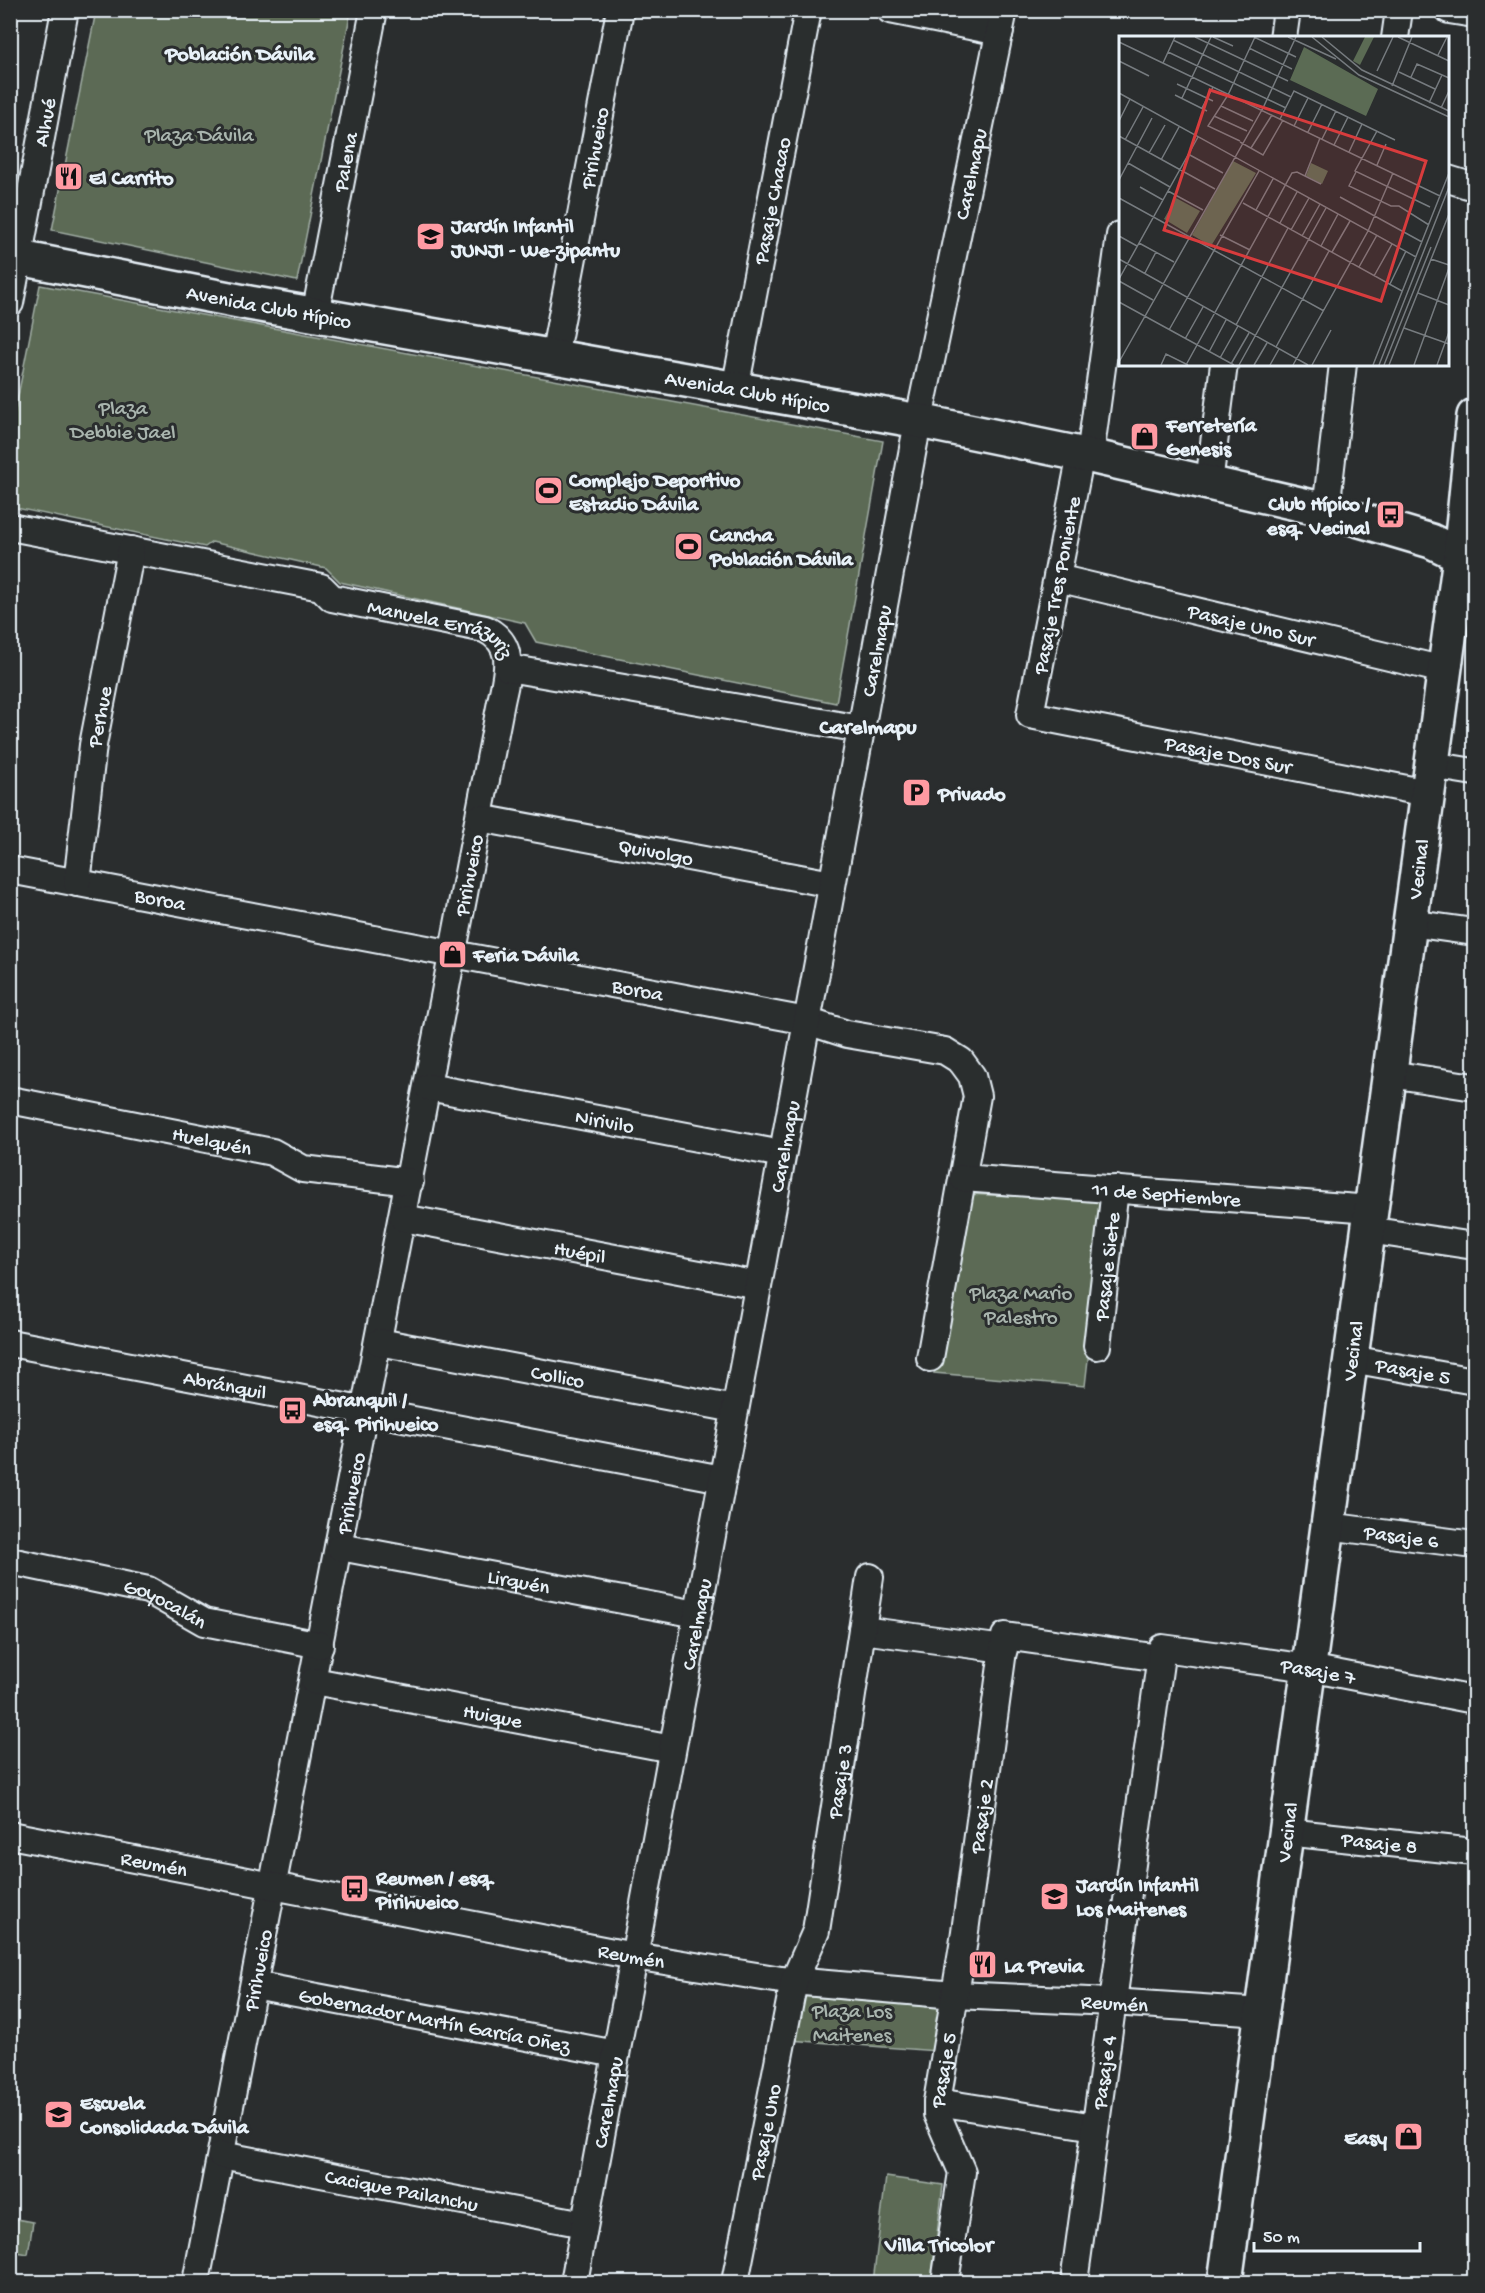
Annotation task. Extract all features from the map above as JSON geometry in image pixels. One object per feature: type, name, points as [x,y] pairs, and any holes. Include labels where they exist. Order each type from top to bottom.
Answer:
[{"type":"street","name":"Alhué","points":[[10,303],[15,257],[65,10]]},
{"type":"street","name":"Palena","points":[[315,315],[374,10]]},
{"type":"street","name":"Pirihueico","points":[[554,357],[620,10]]},
{"type":"street","name":"Pasaje Chacao","points":[[735,389],[808,10]]},
{"type":"street","points":[[890,10],[1002,21]]},
{"type":"street","points":[[1283,36],[1287,10]]},
{"type":"street","points":[[1395,36],[1399,10]]},
{"type":"street","points":[[1449,10],[1474,15]]},
{"type":"street","name":"Carelmapu","points":[[573,2283],[919,421],[1002,21]]},
{"type":"street","points":[[1449,179],[1474,187]]},
{"type":"street","name":"Pasaje Tres Poniente","points":[[1030,715],[1057,578],[1085,455],[1119,241]]},
{"type":"street","name":"Avenida Club Hípico","points":[[15,257],[315,315],[919,421],[1085,455],[1326,510],[1431,541],[1467,559]]},
{"type":"street","points":[[1209,483],[1224,366]]},
{"type":"street","points":[[1326,510],[1343,366]]},
{"type":"street","name":"Vecinal","points":[[1225,2283],[1444,670],[1467,559],[1474,416]]},
{"type":"street","name":"Manuela Errázuriz","points":[[10,527],[321,587],[332,598],[485,629],[496,634],[504,644],[508,668],[861,729]]},
{"type":"street","name":"Perhue","points":[[76,883],[93,745],[131,550]]},
{"type":"street","name":"Pasaje Uno Sur","points":[[1057,578],[1444,670]]},
{"type":"street","name":"Pirihueico","points":[[196,2283],[508,668]]},
{"type":"street","name":"Pasaje Dos Sur","points":[[1030,715],[1429,779]]},
{"type":"street","points":[[1429,779],[1474,772]]},
{"type":"street","name":"Quivolgo","points":[[479,818],[832,884]]},
{"type":"street","name":"Boroa","points":[[10,870],[807,1021],[847,1034],[945,1051],[961,1061],[972,1076],[977,1096],[930,1358]]},
{"type":"street","points":[[1410,924],[1474,932]]},
{"type":"street","points":[[1390,1074],[1474,1087]]},
{"type":"street","name":"Nirivilo","points":[[428,1087],[782,1154]]},
{"type":"street","name":"Huelquén","points":[[10,1100],[272,1152],[303,1169],[410,1182]]},
{"type":"street","name":"11 de Septiembre","points":[[963,1178],[1115,1189],[1370,1219]]},
{"type":"street","name":"Pasaje Siete","points":[[1097,1346],[1115,1189]]},
{"type":"street","name":"Huépil","points":[[403,1218],[758,1285]]},
{"type":"street","points":[[1370,1219],[1474,1246]]},
{"type":"street","name":"Collico","points":[[379,1342],[735,1409]]},
{"type":"street","name":"Abránquil","points":[[10,1344],[722,1479]]},
{"type":"street","name":"Pasaje 5","points":[[1351,1359],[1474,1381]]},
{"type":"street","name":"Pasaje 6","points":[[1328,1526],[1474,1545]]},
{"type":"street","name":"Lirquén","points":[[340,1547],[697,1614]]},
{"type":"street","name":"Goyocalán","points":[[10,1561],[148,1590],[204,1622],[320,1645]]},
{"type":"street","name":"Pasaje 3","points":[[794,1981],[816,1931],[870,1577]]},
{"type":"street","name":"Pasaje 7","points":[[862,1630],[1161,1653],[1309,1668],[1474,1700]]},
{"type":"street","name":"Pasaje 2","points":[[955,1995],[1004,1642]]},
{"type":"street","name":"Pasaje 4","points":[[1074,2283],[1161,1653]]},
{"type":"street","name":"Huique","points":[[314,1681],[672,1749]]},
{"type":"street","name":"Pasaje 8","points":[[1286,1832],[1474,1852]]},
{"type":"street","name":"Reumén","points":[[10,1835],[634,1956],[794,1981],[955,1995],[1262,2012]]},
{"type":"street","name":"Pasaje Uno","points":[[735,2283],[794,1981]]},
{"type":"street","name":"Gobernador Martín García Oñez","points":[[254,1985],[616,2054]]},
{"type":"street","name":"Pasaje 5","points":[[945,2283],[962,2172],[937,2114],[937,2102],[955,1995]]},
{"type":"street","points":[[937,2102],[1095,2127]]},
{"type":"street","name":"Cacique Pailanchu","points":[[221,2155],[584,2224]]},
{"type":"green space","name":"Plaza Dávila","points":[[323,10],[350,16],[297,281],[52,230],[96,11]]},
{"type":"green space","name":"Complejo Deportivo Estadio Dávila","points":[[40,285],[883,441],[836,703],[536,642],[525,623],[340,582],[326,568],[212,542],[205,547],[11,507],[11,431]]},
{"type":"green space","name":"Plaza Mario Palestro","points":[[966,1194],[1106,1200],[1085,1386],[934,1373]]},
{"type":"green space","name":"Plaza Los Maitenes","points":[[799,1996],[944,2008],[937,2051],[790,2040]]},
{"type":"green space","points":[[886,2177],[943,2185],[931,2282],[873,2282]]},
{"type":"green space","points":[[11,2218],[33,2222],[28,2254],[11,2251]]},
{"type":"place","name":"El Carrito","points":[[68,177]]},
{"type":"place","name":"Jardín Infantil JUNJI - We-zipantu","points":[[430,237]]},
{"type":"place","name":"Ferretería Genesis","points":[[1145,436]]},
{"type":"place","name":"Complejo Deportivo Estadio Dávila","points":[[548,491]]},
{"type":"place","name":"Club Hípico / esq. Vecinal","points":[[1391,515]]},
{"type":"place","name":"Cancha Población Dávila","points":[[689,546]]},
{"type":"place","name":"Privado","points":[[917,793]]},
{"type":"place","name":"Feria Dávila","points":[[452,954]]},
{"type":"place","name":"Abranquil / esq. Pirihueico","points":[[292,1411]]},
{"type":"place","name":"Reumen / esq. Pirihueico","points":[[355,1889]]},
{"type":"place","name":"Jardín Infantil Los Maitenes","points":[[1055,1896]]},
{"type":"place","name":"La Previa","points":[[983,1965]]},
{"type":"place","name":"Escuela Consolidada Dávila","points":[[59,2114]]},
{"type":"place","name":"Easy","points":[[1408,2137]]},
{"type":"district","name":"Población Dávila","points":[[240,52]]},
{"type":"district","name":"Carelmapu","points":[[868,725]]},
{"type":"district","name":"Villa Tricolor","points":[[939,2243]]},
{"type":"park label","name":"Plaza Debbie Jael","points":[[123,419]]}]
